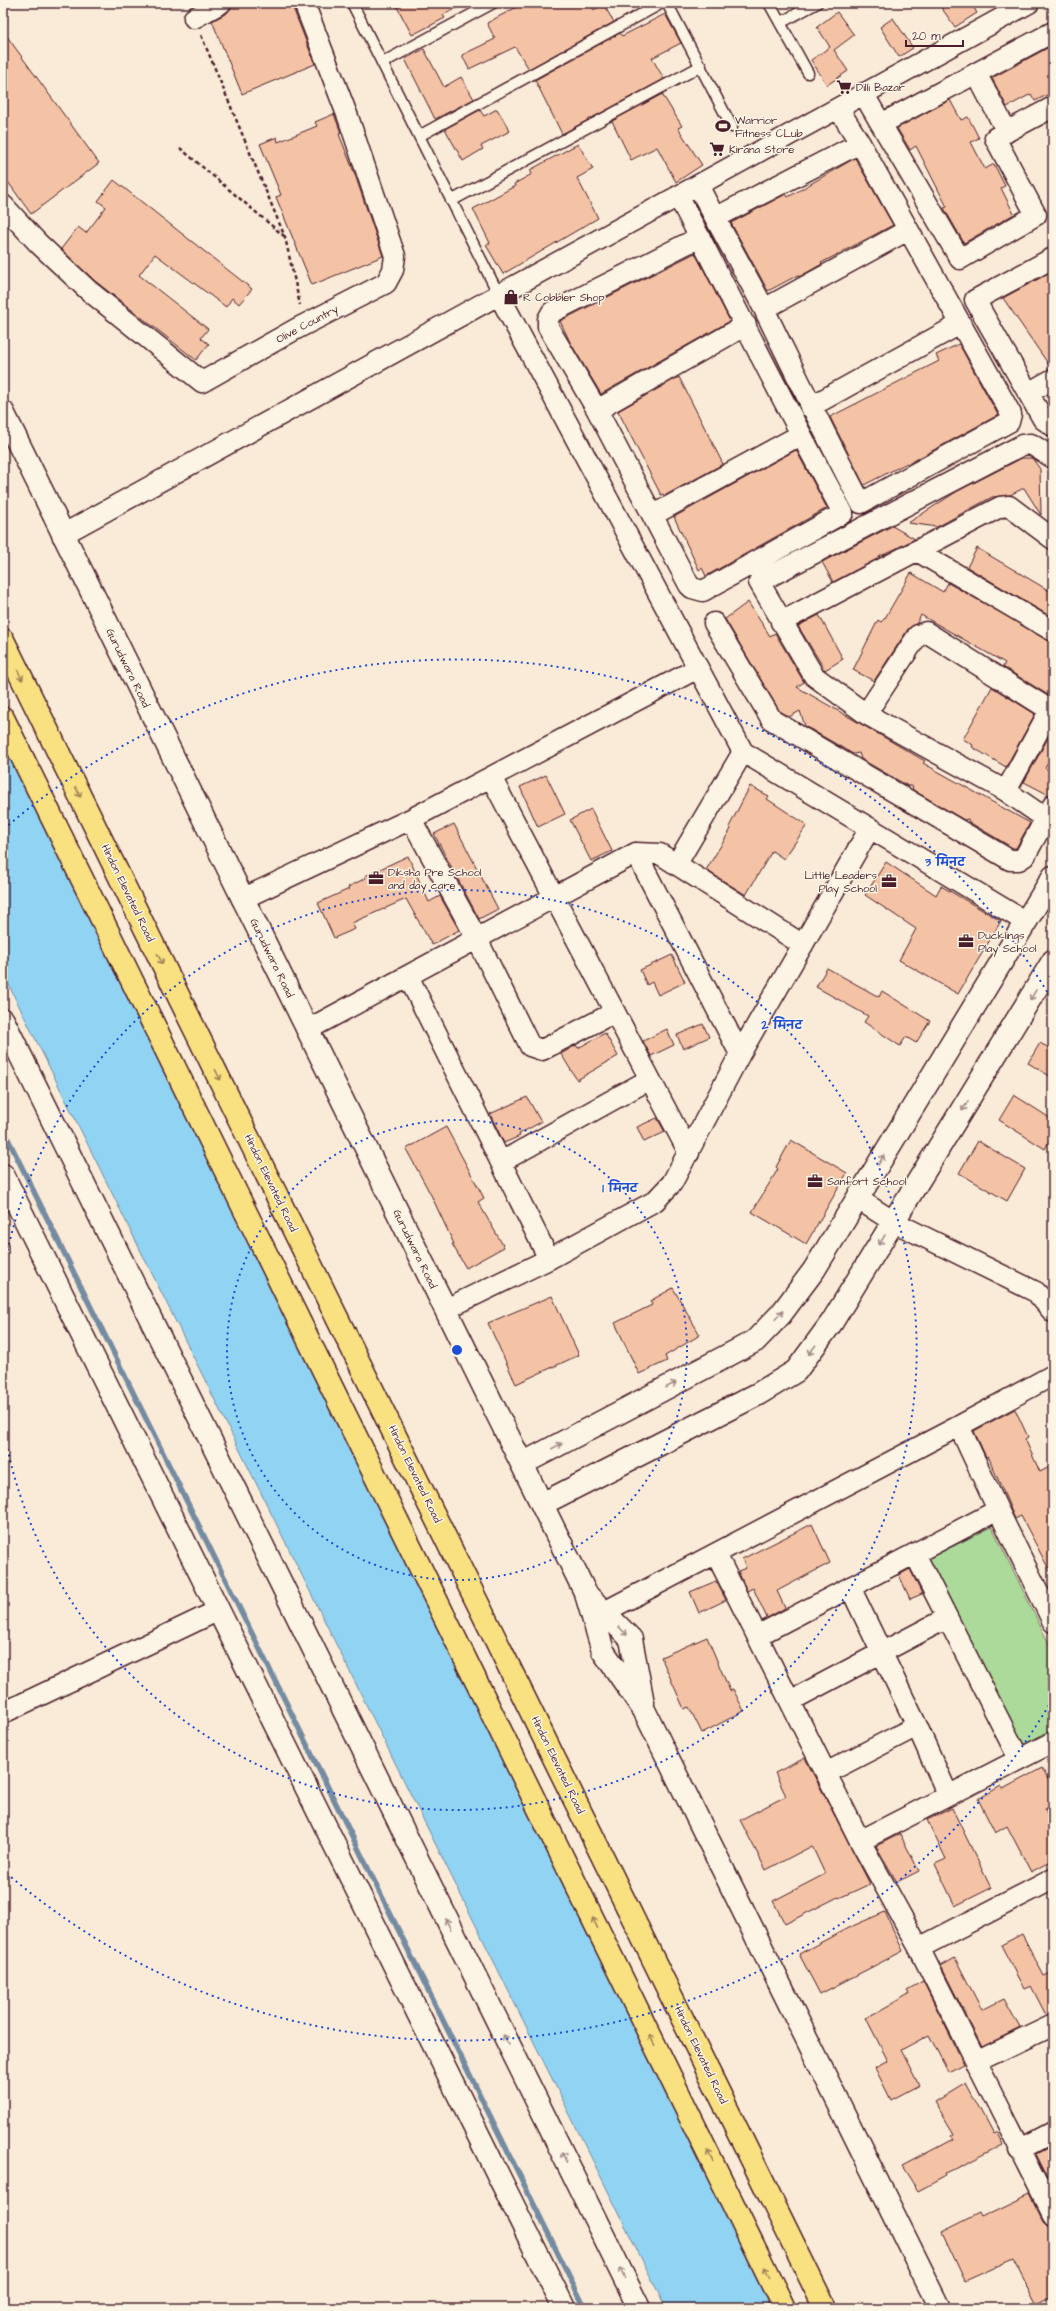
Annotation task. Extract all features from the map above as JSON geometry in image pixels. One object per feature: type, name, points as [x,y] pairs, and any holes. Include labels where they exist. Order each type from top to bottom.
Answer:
[{"type":"highway","name":"Hindon Elevated Road","points":[[3,640],[825,2308]]},
{"type":"highway","points":[[3,718],[784,2308]]},
{"type":"street","points":[[194,18],[221,3]]},
{"type":"street","name":"Olive Country","points":[[3,205],[38,243],[88,290],[202,382],[305,325],[386,283],[393,270],[395,256],[348,117],[304,3]]},
{"type":"street","points":[[62,535],[1029,3]]},
{"type":"street","points":[[881,124],[1053,32]]},
{"type":"street","points":[[976,73],[1008,132]]},
{"type":"street","points":[[863,93],[960,259],[1036,215],[995,138],[1053,107]]},
{"type":"street","points":[[698,185],[764,310],[810,407],[861,503],[1009,422],[1011,414],[860,143],[838,108]]},
{"type":"street","points":[[715,218],[860,143]]},
{"type":"street","points":[[678,196],[700,237],[746,325],[800,435],[843,514],[703,591],[692,588],[689,585],[597,410],[548,327],[548,319],[552,312],[700,237]]},
{"type":"street","points":[[764,310],[908,230]]},
{"type":"street","points":[[1053,258],[975,300],[1043,419],[1053,426]]},
{"type":"street","points":[[498,295],[743,752],[1026,922]]},
{"type":"street","points":[[810,407],[960,324]]},
{"type":"street","points":[[597,410],[746,325]]},
{"type":"street","points":[[1028,393],[1053,379]]},
{"type":"street","name":"Gurudwara Road","points":[[3,412],[62,535],[586,1594]]},
{"type":"street","points":[[653,515],[800,435]]},
{"type":"street","points":[[714,623],[772,720],[1010,860],[1019,860],[1025,856],[1049,811],[1006,791],[866,714],[814,676],[781,622],[759,582],[1022,445],[1031,444],[1053,458]]},
{"type":"street","points":[[781,622],[1004,506],[1009,506],[1053,539]]},
{"type":"street","points":[[917,551],[1053,631]]},
{"type":"street","points":[[866,714],[918,635],[926,632],[1052,708],[1006,791]]},
{"type":"street","points":[[242,899],[410,819],[698,668]]},
{"type":"street","points":[[676,865],[743,752]]},
{"type":"street","points":[[491,777],[689,1153]]},
{"type":"street","points":[[410,819],[477,939],[530,1046],[536,1050],[542,1050],[615,1012]]},
{"type":"street","points":[[446,1309],[549,1259],[655,1201],[672,1183],[740,1054],[870,828]]},
{"type":"street","points":[[307,1030],[636,853],[660,854],[803,945]]},
{"type":"street","points":[[636,853],[740,1054]]},
{"type":"street","points":[[522,1464],[755,1341],[781,1314],[814,1270],[1053,877]]},
{"type":"street","points":[[542,1504],[758,1394],[796,1371],[832,1322],[1053,962]]},
{"type":"street","points":[[408,976],[549,1259]]},
{"type":"street","points":[[3,1020],[639,2308]]},
{"type":"street","points":[[501,1162],[650,1079]]},
{"type":"street","points":[[3,1175],[219,1610],[316,1811],[564,2308]]},
{"type":"street","points":[[858,1199],[894,1222],[1036,1292],[1053,1312]]},
{"type":"street","points":[[604,1612],[959,1426],[1053,1375]]},
{"type":"street","points":[[959,1426],[1053,1622]]},
{"type":"street","points":[[757,1636],[998,1510]]},
{"type":"street","points":[[716,1554],[860,1841],[919,1948],[1053,2214]]},
{"type":"street","points":[[915,1554],[1019,1759]]},
{"type":"street","points":[[850,1587],[918,1726],[948,1795]]},
{"type":"street","points":[[586,1594],[631,1639],[644,1710]]},
{"type":"street","points":[[586,1594],[603,1651],[644,1710],[940,2308]]},
{"type":"street","points":[[3,1713],[219,1610]]},
{"type":"street","points":[[790,1701],[947,1618]]},
{"type":"street","points":[[826,1773],[918,1726]]},
{"type":"street","points":[[860,1841],[1053,1742]]},
{"type":"street","points":[[919,1948],[1053,1879]]},
{"type":"street","points":[[976,2062],[1053,2025]]},
{"type":"street","points":[[1020,2150],[1053,2132]]},
{"type":"lane","points":[[352,3],[498,295]]},
{"type":"lane","points":[[382,63],[493,3]]},
{"type":"lane","points":[[419,136],[662,3]]},
{"type":"lane","points":[[667,3],[732,127]]},
{"type":"lane","points":[[769,3],[808,73]]},
{"type":"lane","points":[[780,23],[817,3]]},
{"type":"lane","points":[[451,201],[701,66]]},
{"type":"path","points":[[194,18],[285,237],[305,325]]},
{"type":"path","points":[[180,148],[285,237]]},
{"type":"green space","points":[[992,1527],[1053,1652],[1053,1730],[1021,1746],[929,1558]]},
{"type":"water","points":[[3,729],[784,2308],[666,2308],[15,998],[3,972]]},
{"type":"building","points":[[232,3],[291,3],[315,64],[242,94],[212,21],[227,13]]},
{"type":"building","points":[[395,3],[466,3],[443,15],[445,18],[412,35]]},
{"type":"building","points":[[524,3],[589,3],[594,10],[603,4],[614,22],[529,69],[515,47],[469,69],[462,55],[495,39],[487,23]]},
{"type":"building","points":[[938,3],[971,3],[977,13],[955,27]]},
{"type":"building","points":[[837,12],[854,35],[834,50],[848,71],[827,85],[811,60],[830,47],[817,27]]},
{"type":"building","points":[[665,14],[681,43],[652,58],[664,79],[562,134],[535,80],[620,33],[622,36]]},
{"type":"building","points":[[893,18],[913,48],[899,57],[880,27]]},
{"type":"building","points":[[3,31],[99,163],[31,214],[3,175]]},
{"type":"building","points":[[1053,45],[1053,92],[1035,101],[1031,94],[1007,107],[992,78]]},
{"type":"building","points":[[424,49],[444,87],[461,77],[474,99],[435,119],[405,59]]},
{"type":"building","points":[[662,94],[682,126],[678,128],[702,165],[676,182],[657,147],[631,160],[612,121]]},
{"type":"building","points":[[950,100],[961,120],[968,117],[979,138],[971,142],[985,169],[994,164],[1005,186],[1001,188],[1014,214],[964,243],[944,208],[947,207],[916,146],[910,150],[897,128]]},
{"type":"building","points":[[497,109],[510,131],[481,146],[483,149],[463,161],[445,129],[480,110],[484,116]]},
{"type":"building","points":[[334,114],[341,133],[339,134],[354,172],[383,256],[312,285],[276,197],[281,195],[260,144],[277,137],[278,142],[317,126],[315,122]]},
{"type":"building","points":[[578,144],[593,169],[577,178],[598,218],[503,274],[486,245],[490,243],[473,209],[515,186],[514,184],[532,174],[530,170]]},
{"type":"building","points":[[855,158],[893,225],[821,263],[822,264],[799,277],[798,275],[768,291],[731,223],[786,194],[788,197]]},
{"type":"building","points":[[114,180],[252,289],[239,304],[232,298],[226,307],[155,254],[139,275],[208,329],[201,338],[209,344],[196,360],[95,281],[61,249],[78,227],[86,233],[106,207],[98,201]]},
{"type":"building","points":[[695,253],[730,321],[601,394],[570,342],[560,321]]},
{"type":"building","points":[[1053,271],[1053,368],[1051,368],[1003,298]]},
{"type":"building","points":[[959,344],[998,415],[908,464],[907,463],[864,485],[830,417],[939,361],[936,355]]},
{"type":"building","points":[[679,377],[723,464],[664,496],[663,494],[661,495],[618,411]]},
{"type":"building","points":[[796,450],[827,508],[706,576],[702,568],[699,570],[674,517]]},
{"type":"building","points":[[1022,458],[1032,458],[1040,469],[1041,515],[1024,488],[1010,495],[992,497],[937,527],[908,523],[956,492]]},
{"type":"building","points":[[892,526],[915,539],[883,555],[880,555],[879,558],[833,582],[822,562]]},
{"type":"building","points":[[977,548],[1053,593],[1053,618],[967,567]]},
{"type":"building","points":[[911,573],[943,592],[948,583],[1053,642],[1053,698],[1003,667],[1005,663],[921,615],[917,623],[908,629],[874,681],[853,670],[878,620],[881,622],[885,618]]},
{"type":"building","points":[[748,602],[770,636],[775,633],[804,682],[797,687],[925,761],[923,763],[1030,823],[1016,848],[1013,848],[969,822],[968,819],[964,820],[913,790],[912,786],[908,786],[861,759],[859,753],[853,754],[805,726],[800,711],[789,717],[780,712],[725,619]]},
{"type":"building","points":[[819,615],[843,659],[825,670],[798,626]]},
{"type":"building","points":[[992,687],[1035,714],[1006,767],[972,747],[973,745],[963,739]]},
{"type":"building","points":[[1053,729],[1053,755],[1045,768],[1053,772],[1053,794],[1049,795],[1024,782]]},
{"type":"building","points":[[546,775],[565,814],[538,827],[520,787]]},
{"type":"building","points":[[750,786],[769,796],[767,799],[807,825],[784,859],[772,851],[746,895],[706,870],[731,829],[729,827]]},
{"type":"building","points":[[591,809],[612,851],[591,861],[570,820]]},
{"type":"building","points":[[454,824],[498,909],[479,919],[434,834]]},
{"type":"building","points":[[408,856],[429,902],[440,896],[459,930],[432,945],[406,899],[352,923],[355,929],[334,938],[318,903],[349,889],[348,887],[366,878],[365,876]]},
{"type":"building","points":[[886,862],[936,895],[941,886],[1001,921],[958,994],[899,960],[916,929],[865,895]]},
{"type":"building","points":[[672,955],[685,982],[658,995],[652,982],[647,985],[640,970]]},
{"type":"building","points":[[827,968],[879,997],[882,991],[930,1021],[916,1043],[906,1037],[900,1046],[864,1022],[868,1016],[816,987]]},
{"type":"building","points":[[703,1024],[709,1037],[683,1049],[677,1035]]},
{"type":"building","points":[[667,1029],[674,1045],[651,1056],[643,1041]]},
{"type":"building","points":[[605,1033],[618,1056],[577,1080],[561,1054],[576,1045],[578,1048]]},
{"type":"building","points":[[1040,1043],[1053,1050],[1053,1078],[1028,1063]]},
{"type":"building","points":[[1014,1095],[1053,1120],[1053,1134],[1045,1149],[999,1120]]},
{"type":"building","points":[[527,1097],[541,1122],[519,1134],[520,1136],[504,1143],[490,1114]]},
{"type":"building","points":[[657,1118],[665,1132],[644,1142],[637,1127]]},
{"type":"building","points":[[446,1127],[484,1198],[478,1202],[504,1247],[466,1268],[452,1244],[454,1244],[431,1195],[406,1149]]},
{"type":"building","points":[[791,1140],[847,1173],[806,1244],[752,1212],[778,1169],[776,1167]]},
{"type":"building","points":[[978,1141],[1025,1169],[1007,1201],[959,1173]]},
{"type":"building","points":[[673,1288],[700,1335],[665,1356],[667,1361],[639,1374],[615,1323],[652,1305],[650,1301]]},
{"type":"building","points":[[552,1296],[579,1355],[516,1384],[488,1323]]},
{"type":"building","points":[[1015,1409],[1028,1437],[1025,1439],[1040,1472],[1053,1465],[1053,1577],[1021,1516],[1015,1519],[988,1456],[986,1457],[974,1431]]},
{"type":"building","points":[[812,1524],[830,1563],[777,1591],[785,1608],[767,1618],[753,1588],[747,1591],[738,1571],[746,1568],[742,1559]]},
{"type":"building","points":[[910,1569],[922,1594],[910,1599],[899,1575]]},
{"type":"building","points":[[716,1581],[726,1600],[699,1613],[690,1592]]},
{"type":"building","points":[[707,1637],[730,1691],[733,1689],[744,1711],[702,1733],[689,1707],[684,1709],[661,1657]]},
{"type":"building","points":[[805,1758],[870,1884],[839,1898],[838,1897],[785,1924],[773,1901],[825,1874],[812,1846],[766,1870],[740,1820],[786,1796],[775,1773]]},
{"type":"building","points":[[1042,1768],[1053,1789],[1053,1805],[1045,1809],[1053,1825],[1053,1860],[1031,1872],[1007,1826],[995,1833],[978,1799],[1001,1786],[1003,1789]]},
{"type":"building","points":[[952,1808],[991,1888],[955,1906],[935,1864],[946,1859],[927,1820]]},
{"type":"building","points":[[900,1834],[919,1871],[897,1882],[876,1846]]},
{"type":"building","points":[[885,1912],[903,1951],[820,1994],[799,1954],[848,1928]]},
{"type":"building","points":[[1022,1934],[1044,1976],[1053,1972],[1053,2014],[1046,2015],[1031,1986],[1024,1989],[1001,1945]]},
{"type":"building","points":[[955,1958],[982,2010],[1004,1999],[1020,2028],[982,2047],[941,1966]]},
{"type":"building","points":[[923,1981],[964,2064],[948,2072],[929,2035],[901,2050],[919,2085],[891,2100],[875,2068],[888,2061],[866,2018],[909,1994],[907,1990]]},
{"type":"building","points":[[966,2083],[993,2134],[997,2132],[1003,2145],[945,2174],[946,2176],[918,2191],[902,2166],[953,2139],[951,2136],[954,2134],[935,2102]]},
{"type":"building","points":[[1053,2145],[1053,2188],[1036,2154]]},
{"type":"building","points":[[1030,2194],[1043,2220],[1047,2224],[1053,2225],[1053,2296],[1037,2304],[1014,2259],[965,2281],[942,2232],[980,2213],[982,2217]]},
{"type":"waterway","points":[[3,1129],[585,2308]]},
{"type":"place","name":"Dilli Bazar","points":[[844,87]]},
{"type":"place","name":"Warrior Fitness CLub","points":[[723,126]]},
{"type":"place","name":"Kirana Store","points":[[717,149]]},
{"type":"place","name":"R Cobbler Shop","points":[[511,297]]},
{"type":"place","name":"Diksha Pre School and day care","points":[[376,878]]},
{"type":"place","name":"Little Leaders Play School","points":[[889,881]]},
{"type":"place","name":"Ducklings Play School","points":[[966,941]]},
{"type":"place","name":"Sanfort School","points":[[815,1181]]}]
